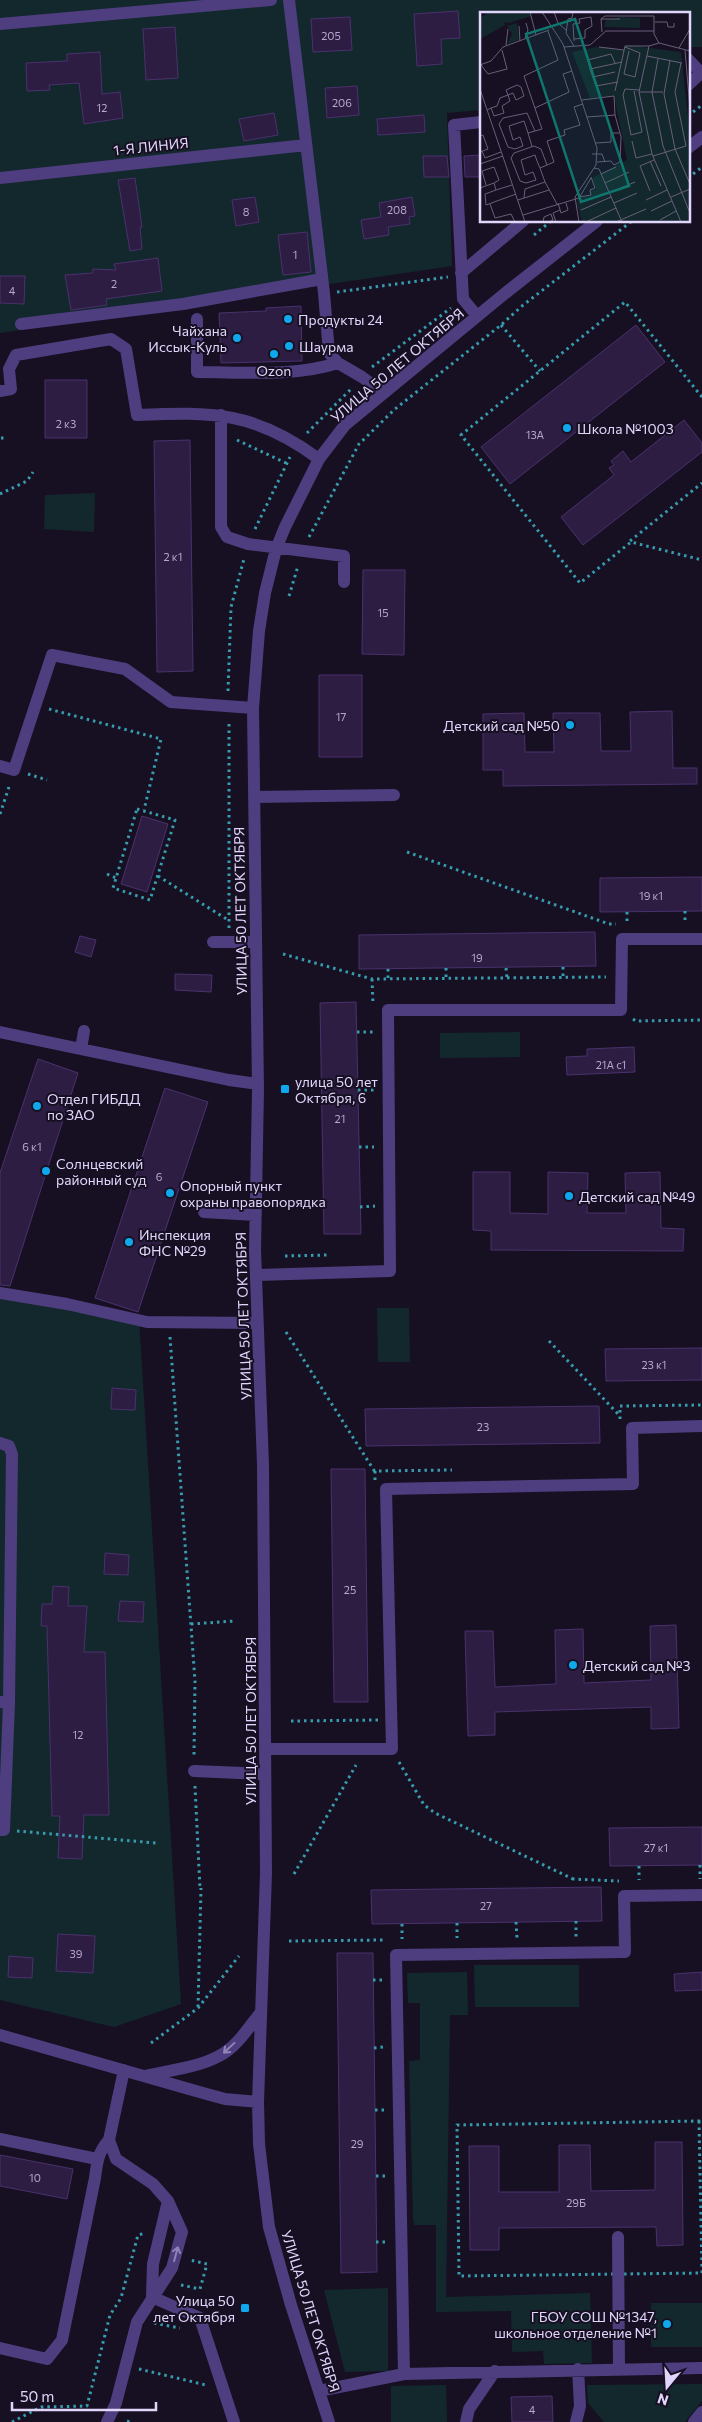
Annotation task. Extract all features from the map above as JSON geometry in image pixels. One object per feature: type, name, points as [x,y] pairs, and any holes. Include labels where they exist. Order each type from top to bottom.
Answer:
[{"type":"street","points":[[0,24],[271,0]]},
{"type":"street","points":[[289,0],[324,293],[329,353],[338,363],[362,376],[384,393]]},
{"type":"street","points":[[690,61],[702,72],[690,83]]},
{"type":"street","points":[[477,316],[463,299],[454,125],[480,122]]},
{"type":"street","points":[[690,146],[702,137]]},
{"type":"street","name":"1-Я ЛИНИЯ","points":[[0,178],[306,145]]},
{"type":"street","points":[[461,273],[522,222]]},
{"type":"street","name":"УЛИЦА 50 ЛЕТ ОКТЯБРЯ","points":[[329,2422],[291,2305],[269,2227],[259,2144],[258,2102],[266,1874],[263,1465],[256,1323],[255,1215],[258,1084],[253,708],[258,631],[276,549],[297,499],[319,459],[345,425],[477,316],[597,222]]},
{"type":"street","points":[[22,324],[183,304],[322,279]]},
{"type":"street","points":[[197,319],[197,372],[318,369],[338,363]]},
{"type":"street","points":[[0,391],[10,389],[9,369],[16,355],[111,339],[126,349],[136,415],[189,413],[221,415],[247,420],[298,444],[319,459]]},
{"type":"street","points":[[221,415],[221,527],[226,537],[248,544],[276,549],[344,556],[344,582]]},
{"type":"street","points":[[0,766],[14,770],[52,655],[126,669],[172,702],[253,708]]},
{"type":"street","points":[[254,797],[394,795]]},
{"type":"street","points":[[257,1276],[390,1271],[388,1010],[621,1010],[622,939],[702,939]]},
{"type":"street","points":[[213,942],[256,942]]},
{"type":"street","points":[[0,1032],[229,1080],[258,1084]]},
{"type":"street","points":[[81,1049],[84,1032]]},
{"type":"street","points":[[204,1212],[255,1215]]},
{"type":"street","points":[[0,1293],[67,1304],[146,1322],[256,1323]]},
{"type":"street","points":[[265,1749],[392,1748],[386,1489],[633,1484],[626,1426],[702,1426]]},
{"type":"street","points":[[0,1443],[9,1446],[12,1454],[5,1576],[2,1830]]},
{"type":"street","points":[[194,1771],[265,1774]]},
{"type":"street","points":[[404,2374],[396,1955],[625,1952],[624,1896],[702,1895]]},
{"type":"street","points":[[144,2076],[201,2063],[220,2056],[242,2036],[261,2012]]},
{"type":"street","points":[[0,2035],[225,2099],[258,2102]]},
{"type":"street","points":[[107,2422],[116,2403],[137,2322],[172,2268],[182,2232],[168,2201],[153,2184],[116,2159],[109,2140],[124,2070]]},
{"type":"street","points":[[0,2139],[97,2159]]},
{"type":"street","points":[[0,2348],[47,2359],[62,2340],[96,2178],[97,2159],[100,2149],[109,2140]]},
{"type":"street","points":[[152,2297],[153,2264],[168,2201]]},
{"type":"street","points":[[618,2237],[617,2274],[620,2369]]},
{"type":"street","points":[[152,2297],[200,2318],[234,2422]]},
{"type":"street","points":[[319,2391],[345,2384],[404,2374],[702,2368]]},
{"type":"street","points":[[576,2422],[580,2406],[578,2369]]},
{"type":"street","points":[[466,2422],[469,2409],[495,2371]]},
{"type":"street","points":[[694,2422],[702,2412]]},
{"type":"path","points":[[690,114],[702,105]]},
{"type":"path","points":[[690,176],[702,167]]},
{"type":"path","points":[[528,239],[550,222]]},
{"type":"path","points":[[289,596],[302,552],[359,444],[395,409],[501,325],[522,306],[631,222]]},
{"type":"path","points":[[324,293],[461,273]]},
{"type":"path","points":[[229,941],[228,671],[231,607],[248,544],[286,463],[298,444],[362,376],[463,299]]},
{"type":"path","points":[[702,397],[625,302],[461,436],[580,583],[631,542],[702,560]]},
{"type":"path","points":[[501,325],[540,371]]},
{"type":"path","points":[[221,432],[286,463]]},
{"type":"path","points":[[1,438],[6,438]]},
{"type":"path","points":[[0,494],[27,481],[33,472]]},
{"type":"path","points":[[630,541],[702,483]]},
{"type":"path","points":[[35,705],[161,740],[144,810]]},
{"type":"path","points":[[0,814],[14,770]]},
{"type":"path","points":[[137,809],[175,820],[158,876],[150,900],[113,888],[137,809]]},
{"type":"path","points":[[407,852],[609,924],[609,933]]},
{"type":"path","points":[[107,874],[116,878]]},
{"type":"path","points":[[158,876],[229,920]]},
{"type":"path","points":[[684,911],[685,924]]},
{"type":"path","points":[[627,912],[627,924]]},
{"type":"path","points":[[283,954],[372,979],[610,977]]},
{"type":"path","points":[[562,967],[563,978]]},
{"type":"path","points":[[446,968],[446,979]]},
{"type":"path","points":[[506,968],[507,978]]},
{"type":"path","points":[[388,969],[388,980]]},
{"type":"path","points":[[372,979],[373,1014]]},
{"type":"path","points":[[621,1010],[636,1021],[702,1020]]},
{"type":"path","points":[[373,1023],[373,1042]]},
{"type":"path","points":[[357,1032],[373,1032]]},
{"type":"path","points":[[374,1080],[374,1100]]},
{"type":"path","points":[[358,1090],[374,1090]]},
{"type":"path","points":[[375,1137],[376,1156]]},
{"type":"path","points":[[359,1147],[375,1146]]},
{"type":"path","points":[[376,1196],[376,1216]]},
{"type":"path","points":[[360,1206],[376,1206]]},
{"type":"path","points":[[285,1256],[331,1255]]},
{"type":"path","points":[[170,1322],[195,1681],[194,1771],[201,1888],[198,2008]]},
{"type":"path","points":[[286,1332],[386,1489]]},
{"type":"path","points":[[549,1341],[620,1416],[626,1426]]},
{"type":"path","points":[[626,1426],[620,1416],[620,1406],[702,1404]]},
{"type":"path","points":[[375,1470],[453,1470]]},
{"type":"path","points":[[375,1470],[375,1480]]},
{"type":"path","points":[[191,1624],[235,1621]]},
{"type":"path","points":[[291,1721],[378,1720],[378,1710]]},
{"type":"path","points":[[392,1748],[414,1791],[429,1809],[448,1821],[573,1879],[611,1881]]},
{"type":"path","points":[[294,1874],[365,1749]]},
{"type":"path","points":[[2,1830],[156,1843]]},
{"type":"path","points":[[700,1865],[700,1880]]},
{"type":"path","points":[[639,1866],[639,1880]]},
{"type":"path","points":[[576,1921],[576,1938]]},
{"type":"path","points":[[516,1922],[517,1938]]},
{"type":"path","points":[[457,1923],[457,1939]]},
{"type":"path","points":[[402,1924],[402,1940]]},
{"type":"path","points":[[289,1942],[383,1940]]},
{"type":"path","points":[[151,2043],[198,2008],[240,1956]]},
{"type":"path","points":[[373,1980],[384,1980]]},
{"type":"path","points":[[374,2048],[385,2047]]},
{"type":"path","points":[[375,2110],[385,2110]]},
{"type":"path","points":[[699,2121],[702,2273],[617,2274],[459,2276],[457,2124],[699,2121]]},
{"type":"path","points":[[376,2176],[386,2176]]},
{"type":"path","points":[[12,2422],[41,2407],[87,2406],[110,2315],[121,2298],[138,2236],[163,2227]]},
{"type":"path","points":[[376,2242],[387,2242]]},
{"type":"path","points":[[179,2292],[181,2284],[200,2289],[206,2264],[190,2260]]},
{"type":"path","points":[[149,2322],[184,2329]]},
{"type":"path","points":[[138,2369],[211,2386]]},
{"type":"green space","points":[[0,0],[702,0],[702,47],[690,47],[690,12],[480,12],[480,110],[447,113],[452,266],[0,333]]},
{"type":"green space","points":[[95,493],[94,532],[44,529],[45,495]]},
{"type":"green space","points":[[520,1032],[520,1057],[440,1058],[440,1033]]},
{"type":"green space","points":[[0,1290],[139,1317],[181,2004],[114,2027],[0,2000]]},
{"type":"green space","points":[[377,1308],[409,1308],[410,1362],[378,1362]]},
{"type":"green space","points":[[474,1965],[579,1965],[579,2007],[475,2007]]},
{"type":"green space","points":[[467,1972],[468,2015],[450,2015],[446,2297],[590,2293],[592,2363],[544,2364],[543,2351],[512,2352],[511,2311],[436,2312],[436,2225],[414,2225],[413,2217],[409,2061],[420,2060],[420,2003],[408,2003],[407,1973]]},
{"type":"green space","points":[[388,2288],[388,2371],[345,2372],[324,2290]]},
{"type":"green space","points":[[651,2303],[702,2303],[702,2347],[651,2347]]},
{"type":"green space","points":[[702,2384],[702,2401],[685,2422],[604,2422],[588,2403],[587,2385]]},
{"type":"green space","points":[[446,2385],[447,2422],[391,2422],[391,2386]]},
{"type":"building","points":[[458,11],[460,38],[441,39],[442,64],[417,66],[414,14]]},
{"type":"building","points":[[350,17],[352,50],[313,52],[311,19]]},
{"type":"building","points":[[175,27],[178,78],[146,80],[143,29]]},
{"type":"building","points":[[100,52],[102,94],[120,92],[123,118],[84,124],[79,83],[49,85],[50,90],[27,91],[26,63],[67,61],[67,54]]},
{"type":"building","points":[[357,86],[359,115],[327,118],[325,88]]},
{"type":"building","points":[[274,113],[278,135],[244,141],[239,119]]},
{"type":"building","points":[[424,115],[425,132],[378,135],[377,119]]},
{"type":"building","points":[[480,155],[480,177],[465,177],[464,156]]},
{"type":"building","points":[[423,156],[447,156],[449,177],[424,177]]},
{"type":"building","points":[[135,178],[142,227],[140,227],[142,249],[130,251],[118,180]]},
{"type":"building","points":[[255,197],[259,222],[236,226],[232,200]]},
{"type":"building","points":[[412,197],[415,216],[409,217],[410,224],[388,227],[389,235],[364,239],[361,220],[381,217],[379,203]]},
{"type":"building","points":[[307,232],[311,272],[283,275],[278,235]]},
{"type":"building","points":[[158,258],[162,291],[106,299],[107,305],[71,310],[65,275],[93,273],[93,269],[116,270],[114,264]]},
{"type":"building","points":[[0,276],[25,276],[24,304],[0,303]]},
{"type":"building","points":[[301,306],[302,361],[221,363],[219,313],[266,311],[266,308]]},
{"type":"building","points":[[636,325],[665,362],[510,484],[481,447]]},
{"type":"building","points":[[45,380],[87,380],[87,438],[45,438]]},
{"type":"building","points":[[684,420],[702,443],[702,452],[583,545],[561,517],[614,475],[609,468],[614,465],[611,461],[623,451],[631,462]]},
{"type":"building","points":[[190,440],[193,671],[157,672],[154,441]]},
{"type":"building","points":[[363,570],[405,570],[404,655],[362,654]]},
{"type":"building","points":[[319,675],[362,675],[362,757],[319,757]]},
{"type":"building","points":[[672,711],[673,768],[697,768],[697,784],[503,786],[503,770],[483,770],[483,714],[524,713],[525,752],[554,752],[553,713],[600,713],[601,751],[631,751],[630,712]]},
{"type":"building","points":[[142,816],[168,824],[147,892],[121,884]]},
{"type":"building","points":[[702,877],[702,911],[600,912],[600,878]]},
{"type":"building","points":[[595,932],[596,966],[359,969],[359,935]]},
{"type":"building","points":[[80,936],[96,940],[91,957],[75,952]]},
{"type":"building","points":[[175,974],[212,975],[211,992],[175,990]]},
{"type":"building","points":[[356,1002],[361,1234],[324,1234],[320,1003]]},
{"type":"building","points":[[634,1047],[635,1072],[567,1075],[566,1057],[587,1056],[587,1049]]},
{"type":"building","points":[[38,1059],[78,1073],[10,1286],[0,1285],[0,1173]]},
{"type":"building","points":[[165,1088],[208,1102],[138,1312],[95,1298]]},
{"type":"building","points":[[473,1172],[510,1172],[510,1213],[548,1214],[548,1172],[588,1173],[587,1213],[626,1213],[625,1173],[660,1172],[661,1228],[684,1229],[683,1251],[491,1250],[491,1231],[473,1230]]},
{"type":"building","points":[[702,1348],[702,1380],[606,1381],[605,1349]]},
{"type":"building","points":[[112,1388],[136,1390],[135,1410],[111,1409]]},
{"type":"building","points":[[599,1406],[600,1443],[366,1446],[365,1409]]},
{"type":"building","points":[[331,1469],[365,1469],[368,1702],[334,1702]]},
{"type":"building","points":[[105,1553],[129,1555],[128,1575],[104,1574]]},
{"type":"building","points":[[53,1586],[69,1587],[68,1606],[87,1606],[84,1652],[105,1652],[109,1815],[84,1815],[82,1859],[58,1858],[60,1816],[52,1816],[47,1626],[41,1626],[42,1604],[52,1604]]},
{"type":"building","points":[[120,1601],[144,1602],[143,1622],[118,1621]]},
{"type":"building","points":[[676,1625],[679,1728],[651,1729],[651,1707],[495,1712],[495,1735],[468,1736],[465,1631],[493,1631],[495,1687],[556,1684],[555,1630],[583,1629],[584,1683],[651,1680],[650,1626]]},
{"type":"building","points":[[702,1827],[702,1865],[610,1866],[609,1828]]},
{"type":"building","points":[[601,1887],[602,1921],[372,1924],[371,1890]]},
{"type":"building","points":[[58,1934],[95,1936],[93,1973],[56,1971]]},
{"type":"building","points":[[337,1953],[373,1953],[377,2272],[341,2273]]},
{"type":"building","points":[[9,1956],[33,1958],[32,1978],[8,1977]]},
{"type":"building","points":[[702,1972],[702,1990],[675,1991],[674,1974]]},
{"type":"building","points":[[655,2142],[682,2142],[683,2245],[657,2246],[656,2227],[499,2228],[499,2250],[470,2250],[469,2146],[499,2146],[499,2192],[559,2192],[559,2145],[590,2145],[591,2191],[655,2190]]},
{"type":"building","points":[[0,2155],[73,2169],[67,2199],[0,2186]]},
{"type":"building","points":[[552,2396],[553,2422],[512,2422],[511,2397]]},
{"type":"place","name":"Продукты 24","points":[[288,319]]},
{"type":"place","name":"Чайхана Иссык-Куль","points":[[237,338]]},
{"type":"place","name":"Шаурма","points":[[289,346]]},
{"type":"place","name":"Ozon","points":[[274,354]]},
{"type":"place","name":"Школа №1003","points":[[567,428]]},
{"type":"place","name":"Детский сад №50","points":[[570,725]]},
{"type":"place","name":"улица 50 лет Октября, 6","points":[[285,1089]]},
{"type":"place","name":"Отдел ГИБДД по ЗАО","points":[[37,1106]]},
{"type":"place","name":"Солнцевский районный суд","points":[[46,1171]]},
{"type":"place","name":"Опорный пункт охраны правопорядка","points":[[170,1193]]},
{"type":"place","name":"Детский сад №49","points":[[569,1196]]},
{"type":"place","name":"Инспекция ФНС №29","points":[[129,1242]]},
{"type":"place","name":"Детский сад №3","points":[[573,1665]]},
{"type":"place","name":"Улица 50 лет Октября","points":[[245,2308]]},
{"type":"place","name":"ГБОУ СОШ №1347, школьное отделение №1","points":[[667,2324]]}]
